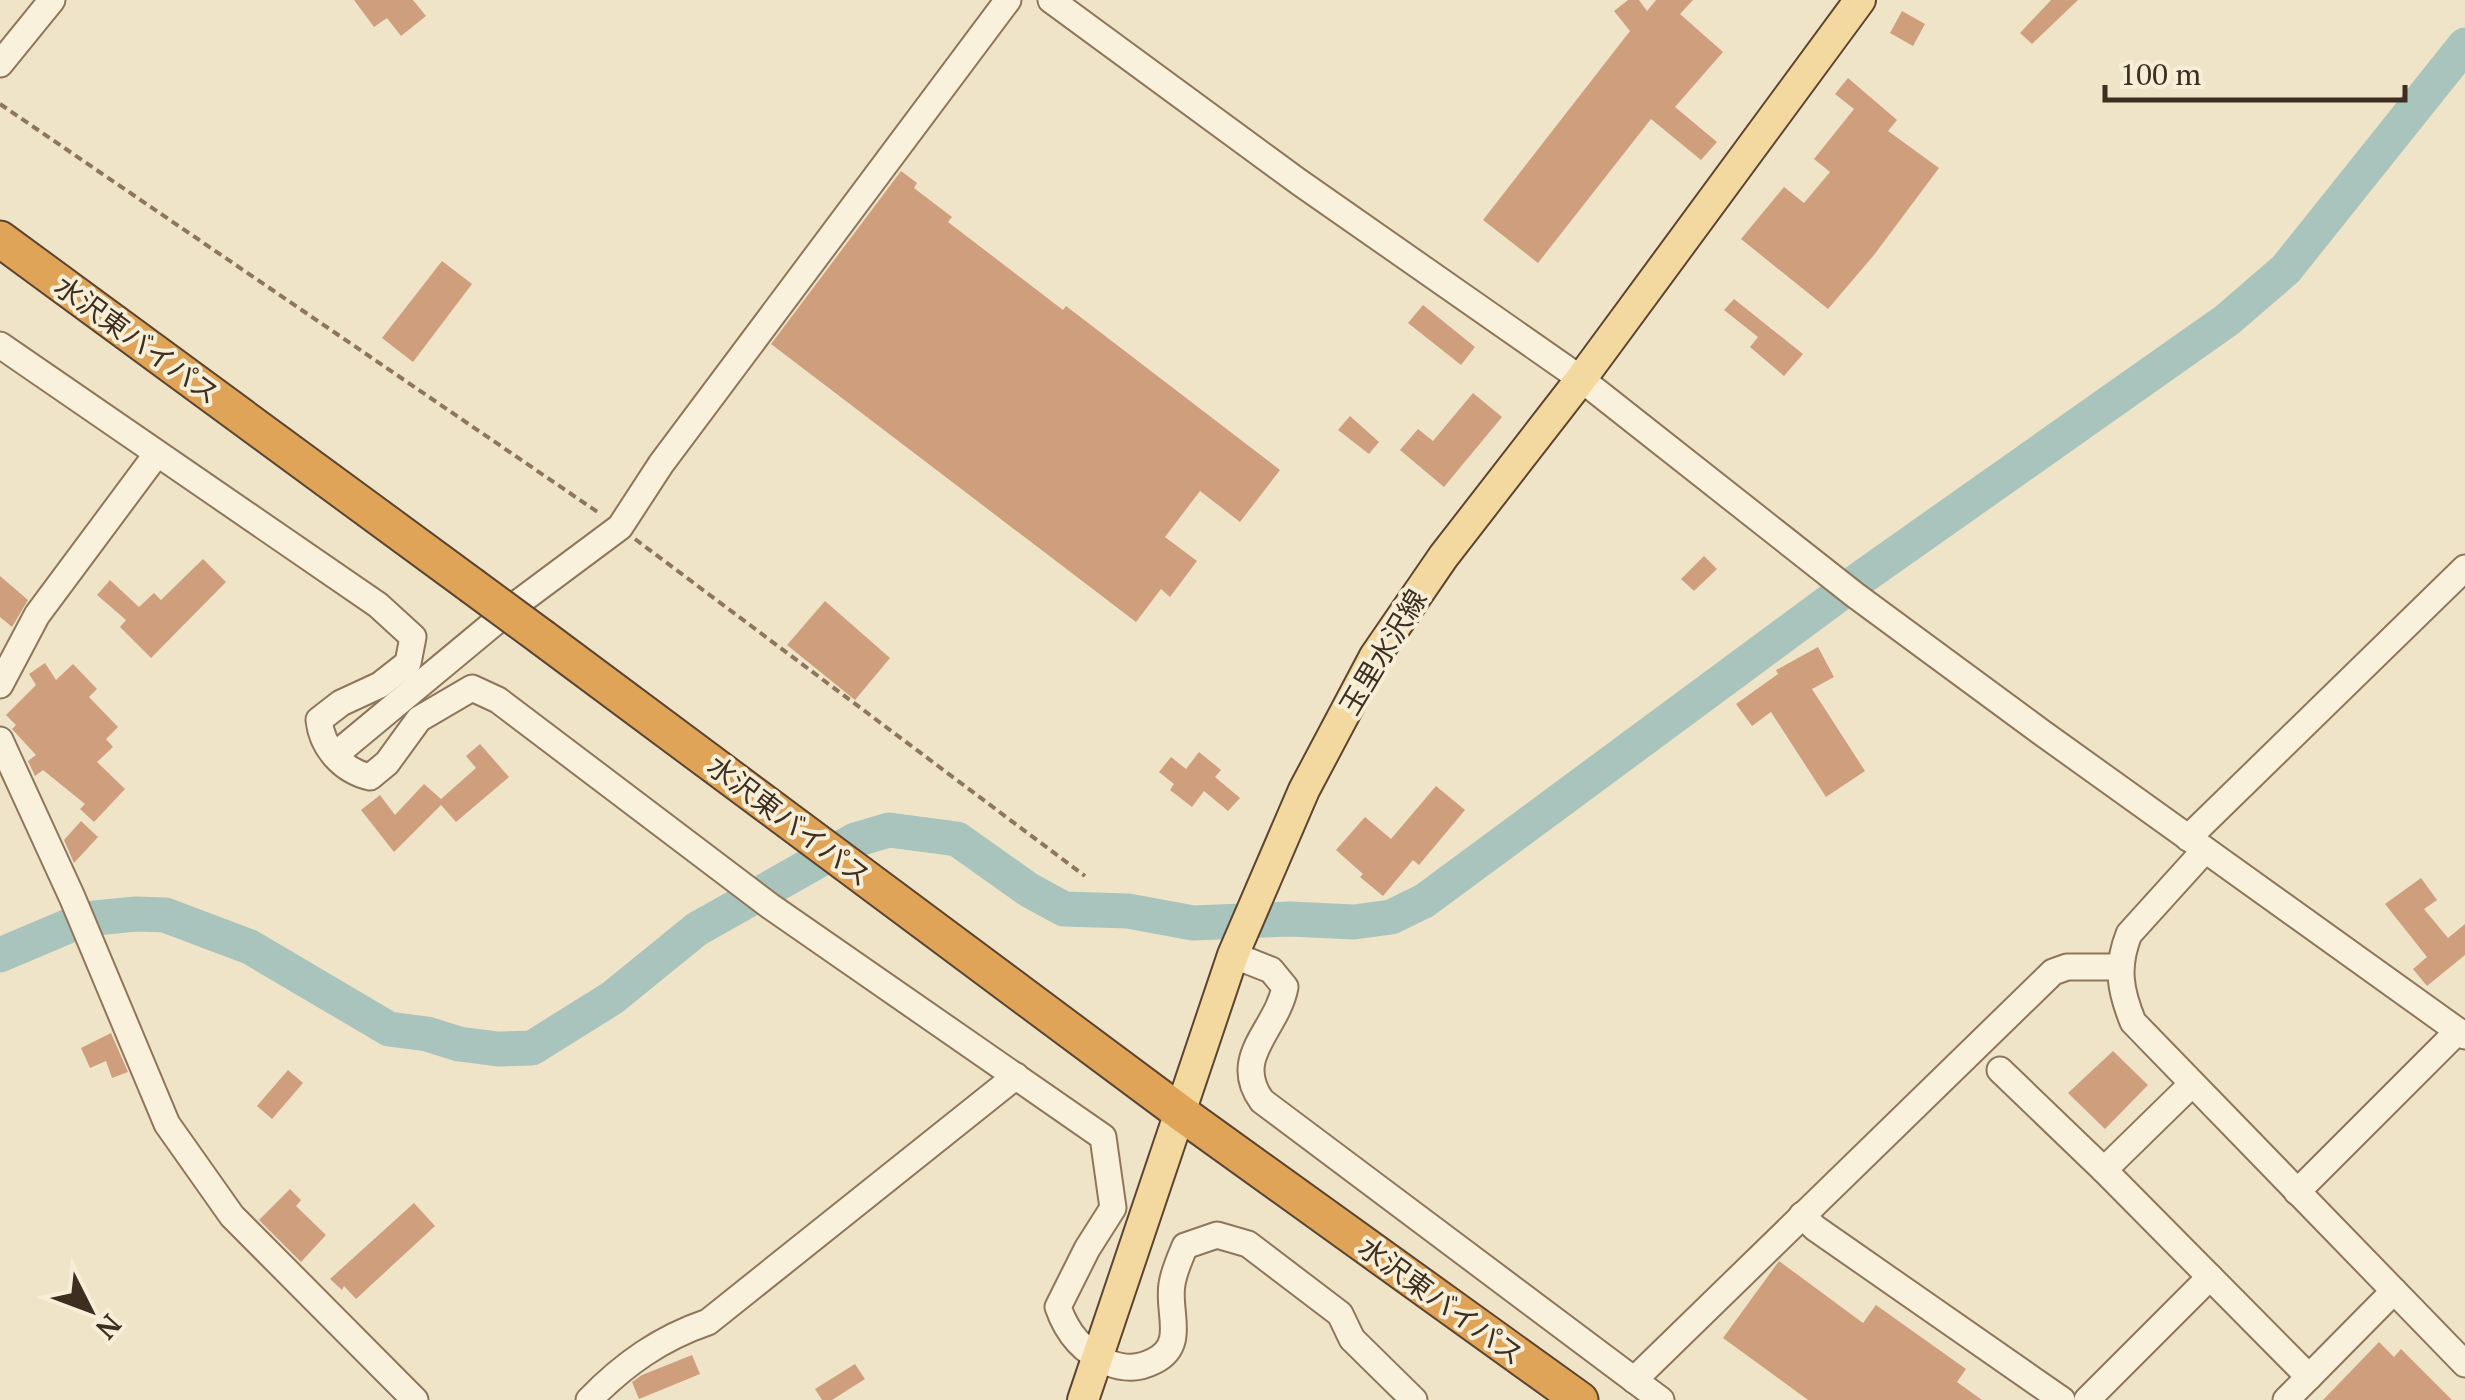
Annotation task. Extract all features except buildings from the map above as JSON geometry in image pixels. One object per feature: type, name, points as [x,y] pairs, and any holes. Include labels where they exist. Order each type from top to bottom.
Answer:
[{"type":"highway","name":"水沢東バイパス","points":[[0,239],[1181,1113],[1580,1400]]},
{"type":"main road","name":"玉里水沢線","points":[[1083,1400],[1233,955],[1304,790],[1375,656],[1443,557],[1581,379],[1850,3]]},
{"type":"street","points":[[0,64],[52,0]]},
{"type":"street","points":[[335,755],[518,603],[620,527],[661,464],[1008,0]]},
{"type":"street","points":[[1051,0],[1298,182],[1581,379],[1855,595],[2462,1033],[2297,1192]]},
{"type":"street","points":[[0,345],[378,606],[412,636],[408,663],[380,685],[319,720],[321,736],[352,773],[370,777],[387,763],[420,719],[472,688],[498,700],[770,906],[1103,1137],[1113,1208],[1058,1307],[1068,1333],[1099,1359],[1116,1366],[1139,1368],[1164,1356],[1174,1336],[1171,1285],[1185,1246],[1217,1236],[1248,1244],[1340,1314],[1352,1339],[1414,1400]]},
{"type":"street","points":[[0,685],[37,615],[156,454]]},
{"type":"street","points":[[2465,568],[2196,844],[2130,934],[2119,967],[2124,1000],[2134,1022],[2465,1364]]},
{"type":"street","points":[[0,740],[72,897],[167,1124],[232,1216],[415,1400]]},
{"type":"street","points":[[1233,955],[1271,970],[1284,986],[1278,1010],[1256,1047],[1249,1070],[1262,1101],[1662,1400]]},
{"type":"street","points":[[1634,1380],[2053,972],[2067,967],[2119,967]]},
{"type":"street","points":[[2000,1070],[2308,1376]]},
{"type":"street","points":[[589,1400],[616,1372],[673,1334],[708,1322],[1016,1076]]},
{"type":"street","points":[[2104,1170],[2192,1084]]},
{"type":"street","points":[[1802,1215],[1815,1228],[2062,1400]]},
{"type":"street","points":[[2087,1400],[2210,1277]]},
{"type":"street","points":[[2286,1400],[2394,1291]]},
{"type":"path","points":[[0,104],[620,527],[1085,876]]},
{"type":"waterway","points":[[0,955],[85,919],[165,915],[250,947],[389,1029],[498,1049],[532,1048],[612,998],[697,929],[855,840],[889,830],[957,839],[1029,890],[1064,909],[1128,911],[1193,923],[1290,919],[1354,922],[1391,917],[1424,901],[1864,576],[2227,320],[2286,269],[2465,45]]}]
